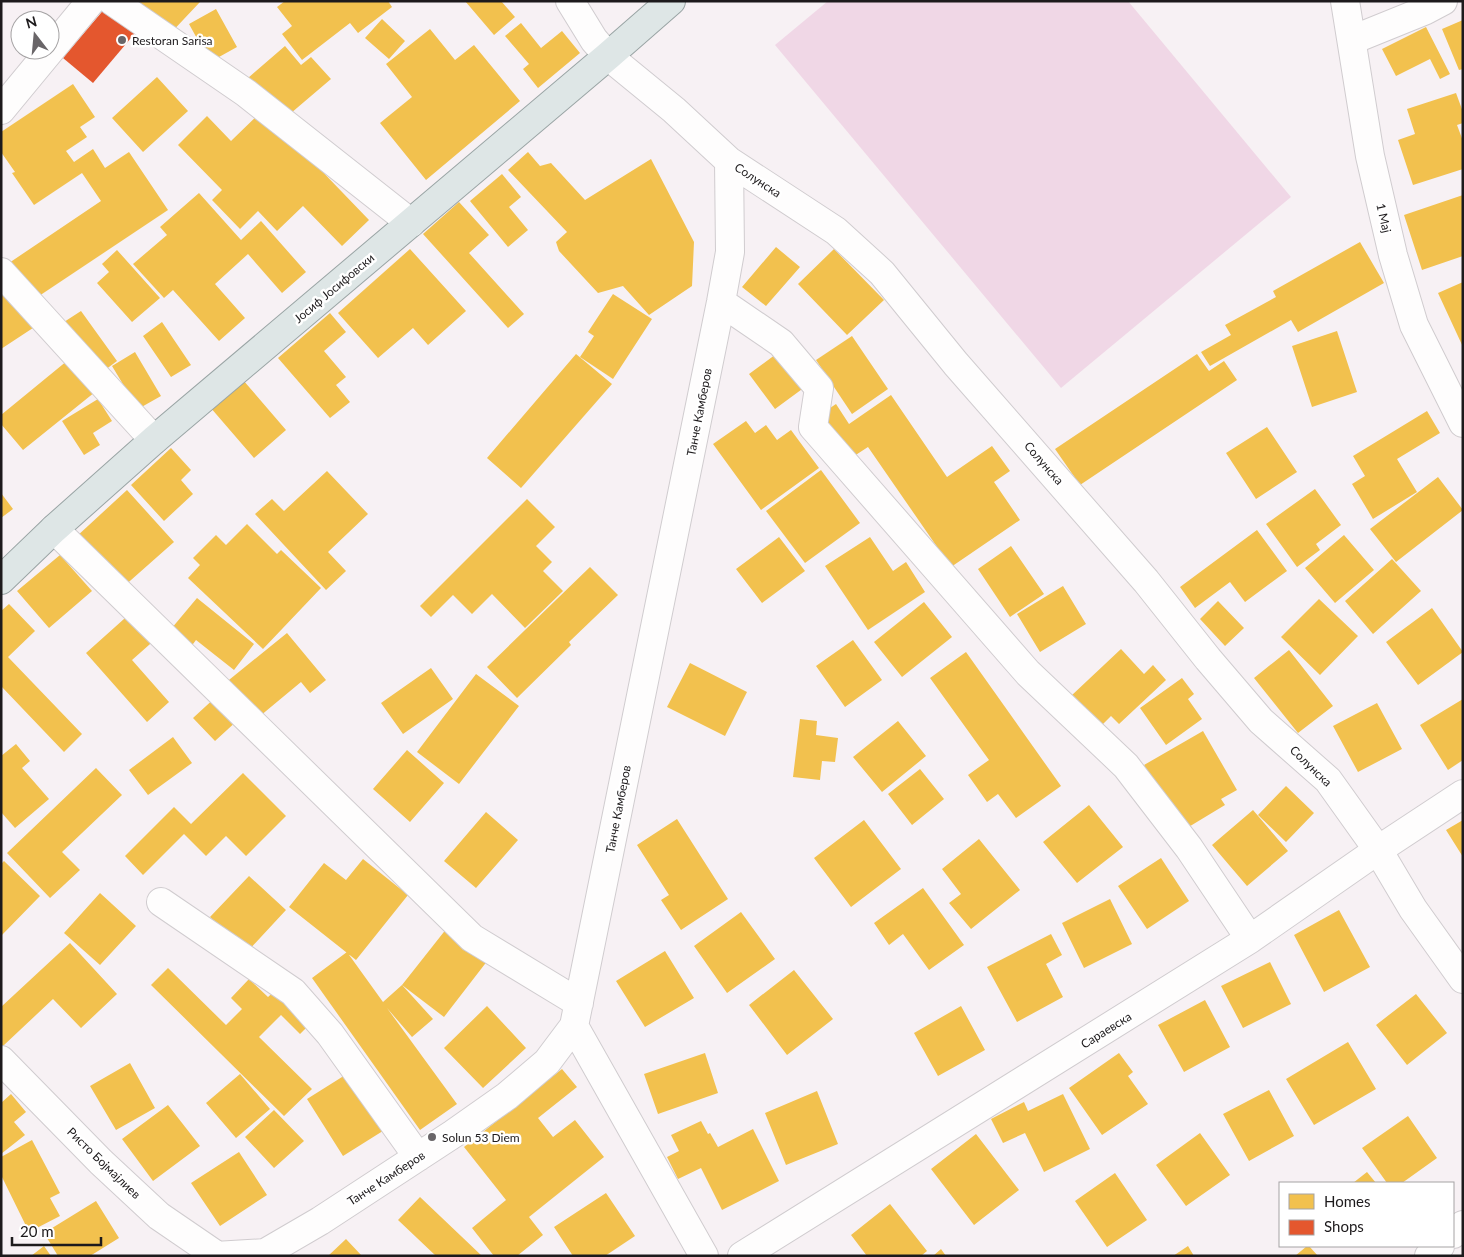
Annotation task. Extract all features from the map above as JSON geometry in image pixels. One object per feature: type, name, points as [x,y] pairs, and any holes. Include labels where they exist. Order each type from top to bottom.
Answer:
[{"type":"main road","name":"Јосиф Јосифовски","points":[[1,580],[54,529],[154,440],[608,56],[670,1]]},
{"type":"street","points":[[1,110],[91,1]]},
{"type":"street","points":[[112,1],[246,93],[410,223]]},
{"type":"street","name":"Солунска","points":[[570,1],[594,40],[608,56],[674,110],[729,161],[836,231],[882,273],[956,364],[1146,581],[1208,659],[1261,721],[1328,780],[1378,850],[1413,909],[1463,979]]},
{"type":"street","name":"1 Мај","points":[[1345,1],[1370,156],[1393,254],[1414,325],[1463,423]]},
{"type":"street","points":[[1352,40],[1444,1]]},
{"type":"street","name":"Танче Камберов","points":[[215,1255],[266,1255],[418,1157],[507,1096],[546,1062],[577,1014],[730,252],[729,161]]},
{"type":"street","points":[[1,272],[154,440]]},
{"type":"street","points":[[721,302],[781,343],[787,350],[818,388],[813,427],[1028,673],[1126,766],[1189,848],[1250,939]]},
{"type":"street","points":[[54,529],[472,938],[577,1014],[704,1256]]},
{"type":"street","name":"Сараевска","points":[[742,1256],[1250,939],[1378,850],[1463,794]]},
{"type":"street","points":[[162,902],[293,992],[330,1034],[418,1157]]},
{"type":"street","name":"Ристо Бојмајлиев","points":[[1,1060],[100,1162],[159,1216],[215,1255]]},
{"type":"street","points":[[1430,1256],[1439,1247]]},
{"type":"shaded area","points":[[828,1],[1128,1],[1291,197],[1061,388],[775,45]]},
{"type":"building: Homes","points":[[130,1],[199,1],[200,2],[167,37]]},
{"type":"building: Homes","points":[[285,1],[388,1],[392,7],[358,33],[350,23],[302,60],[282,34],[292,26],[277,7]]},
{"type":"building: Homes","points":[[465,1],[501,1],[515,17],[494,35]]},
{"type":"building: Homes","points":[[216,9],[237,47],[210,62],[189,24]]},
{"type":"building: Homes","points":[[382,19],[405,41],[389,59],[365,38]]},
{"type":"building: Homes","points":[[1463,20],[1463,69],[1459,70],[1442,29]]},
{"type":"building: Homes","points":[[521,23],[541,48],[562,31],[580,53],[538,88],[523,69],[529,64],[505,36]]},
{"type":"building: Homes","points":[[1426,27],[1450,74],[1440,79],[1430,59],[1396,76],[1382,49]]},
{"type":"building: Homes","points":[[430,29],[455,60],[474,45],[520,101],[426,180],[380,123],[412,97],[386,64]]},
{"type":"building: Homes","points":[[285,46],[301,65],[311,57],[331,79],[284,119],[248,78]]},
{"type":"building: Homes","points":[[157,77],[188,111],[143,152],[112,118]]},
{"type":"building: Homes","points":[[73,84],[95,117],[80,127],[87,137],[66,151],[74,162],[93,149],[105,168],[129,152],[168,210],[33,300],[9,263],[101,201],[82,173],[34,205],[12,173],[15,172],[1,152],[1,132]]},
{"type":"building: Homes","points":[[1456,93],[1463,112],[1463,123],[1457,125],[1463,141],[1463,169],[1413,185],[1398,140],[1415,134],[1407,109]]},
{"type":"building: Homes","points":[[263,110],[369,220],[342,246],[303,206],[277,231],[258,211],[240,229],[212,200],[222,190],[178,145],[207,116],[231,141]]},
{"type":"building: Homes","points":[[528,152],[540,166],[551,163],[585,200],[651,159],[694,242],[692,286],[649,315],[623,286],[598,293],[559,251],[556,242],[567,232],[508,170]]},
{"type":"building: Homes","points":[[502,174],[521,197],[509,207],[528,230],[508,247],[470,201]]},
{"type":"building: Homes","points":[[199,193],[241,240],[261,221],[306,272],[282,293],[248,254],[215,284],[245,318],[219,341],[173,290],[164,298],[133,264],[167,235],[160,227]]},
{"type":"building: Homes","points":[[1463,195],[1463,256],[1422,270],[1404,215]]},
{"type":"building: Homes","points":[[459,202],[489,235],[469,253],[524,314],[508,328],[423,234]]},
{"type":"building: Homes","points":[[1360,242],[1384,283],[1298,332],[1291,320],[1210,366],[1201,352],[1231,335],[1225,325],[1276,297],[1273,291]]},
{"type":"building: Homes","points":[[776,247],[800,267],[766,306],[742,287]]},
{"type":"building: Homes","points":[[410,249],[466,311],[428,345],[413,328],[378,358],[338,313]]},
{"type":"building: Homes","points":[[834,249],[884,300],[847,335],[798,284]]},
{"type":"building: Homes","points":[[117,250],[160,298],[132,322],[97,283],[109,272],[102,264]]},
{"type":"building: Homes","points":[[1,279],[36,326],[1,349]]},
{"type":"building: Homes","points":[[1463,282],[1463,347],[1438,293]]},
{"type":"building: Homes","points":[[613,294],[652,319],[613,379],[580,357],[594,336],[588,332]]},
{"type":"building: Homes","points":[[81,311],[117,361],[101,373],[64,322]]},
{"type":"building: Homes","points":[[330,313],[346,332],[324,351],[346,377],[336,385],[350,402],[330,418],[278,358]]},
{"type":"building: Homes","points":[[162,322],[191,365],[171,377],[143,336]]},
{"type":"building: Homes","points":[[1337,331],[1357,392],[1312,407],[1292,346]]},
{"type":"building: Homes","points":[[852,336],[888,389],[852,414],[816,360]]},
{"type":"building: Homes","points":[[783,349],[809,384],[775,409],[749,374]]},
{"type":"building: Homes","points":[[135,352],[161,396],[138,409],[112,366]]},
{"type":"building: Homes","points":[[576,354],[612,384],[521,488],[487,458]]},
{"type":"building: Homes","points":[[1197,354],[1209,371],[1224,361],[1237,380],[1080,485],[1055,449]]},
{"type":"building: Homes","points":[[73,356],[100,388],[23,450],[1,424],[1,415]]},
{"type":"building: Homes","points":[[243,380],[286,430],[254,458],[210,407]]},
{"type":"building: Homes","points":[[891,395],[947,477],[992,446],[1010,471],[994,482],[1020,520],[951,567],[868,447],[848,460],[818,416],[836,404],[849,424]]},
{"type":"building: Homes","points":[[98,399],[112,421],[93,433],[100,445],[84,455],[62,421]]},
{"type":"building: Homes","points":[[1427,411],[1440,433],[1397,459],[1417,492],[1373,519],[1352,484],[1365,476],[1353,456]]},
{"type":"building: Homes","points":[[746,421],[755,433],[766,425],[777,440],[791,430],[819,468],[761,510],[713,444]]},
{"type":"building: Homes","points":[[1267,427],[1297,472],[1256,499],[1226,453]]},
{"type":"building: Homes","points":[[171,448],[191,470],[181,480],[193,494],[164,521],[131,485]]},
{"type":"building: Homes","points":[[821,470],[860,523],[805,563],[766,511]]},
{"type":"building: Homes","points":[[327,471],[368,514],[328,552],[346,571],[326,590],[255,514],[272,499],[284,511]]},
{"type":"building: Homes","points":[[1438,477],[1463,510],[1396,562],[1370,529]]},
{"type":"building: Homes","points":[[1315,489],[1341,525],[1316,544],[1320,550],[1297,567],[1266,524]]},
{"type":"building: Homes","points":[[127,490],[174,542],[122,588],[76,537]]},
{"type":"building: Homes","points":[[1,493],[13,509],[1,518]]},
{"type":"building: Homes","points":[[527,499],[555,527],[536,546],[552,562],[543,571],[563,591],[525,628],[492,594],[472,614],[453,595],[431,617],[420,606]]},
{"type":"building: Homes","points":[[247,524],[277,554],[281,550],[321,588],[263,649],[188,578],[200,565],[193,558],[216,535],[226,545]]},
{"type":"building: Homes","points":[[1257,530],[1287,571],[1245,602],[1230,582],[1195,608],[1180,587]]},
{"type":"building: Homes","points":[[1344,535],[1374,570],[1335,603],[1305,568]]},
{"type":"building: Homes","points":[[779,537],[805,571],[762,603],[736,569]]},
{"type":"building: Homes","points":[[870,537],[893,571],[906,562],[925,592],[868,630],[825,566]]},
{"type":"building: Homes","points":[[1011,546],[1044,594],[1010,617],[978,569]]},
{"type":"building: Homes","points":[[60,555],[92,591],[49,628],[17,591]]},
{"type":"building: Homes","points":[[1392,559],[1421,591],[1373,634],[1345,601]]},
{"type":"building: Homes","points":[[590,567],[618,595],[569,642],[571,645],[517,698],[487,667]]},
{"type":"building: Homes","points":[[1063,586],[1086,624],[1040,652],[1017,614]]},
{"type":"building: Homes","points":[[197,598],[254,644],[234,670],[196,640],[187,652],[166,635]]},
{"type":"building: Homes","points":[[1319,599],[1358,636],[1320,675],[1281,637]]},
{"type":"building: Homes","points":[[1218,601],[1244,628],[1225,646],[1200,619]]},
{"type":"building: Homes","points":[[924,602],[952,637],[902,677],[874,642]]},
{"type":"building: Homes","points":[[9,604],[35,631],[8,657],[82,734],[64,752],[1,686],[1,611]]},
{"type":"building: Homes","points":[[1432,608],[1463,652],[1418,685],[1386,642]]},
{"type":"building: Homes","points":[[134,610],[158,637],[132,660],[169,702],[147,722],[86,653]]},
{"type":"building: Homes","points":[[287,633],[326,680],[310,693],[301,682],[254,721],[224,684]]},
{"type":"building: Homes","points":[[853,640],[882,680],[845,707],[816,666]]},
{"type":"building: Homes","points":[[1121,649],[1144,674],[1153,665],[1166,680],[1119,724],[1111,716],[1100,727],[1071,696]]},
{"type":"building: Homes","points":[[1289,650],[1333,706],[1298,733],[1254,678]]},
{"type":"building: Homes","points":[[966,652],[1061,786],[1016,818],[998,794],[987,802],[968,775],[989,760],[930,678]]},
{"type":"building: Homes","points":[[690,663],[747,692],[725,736],[667,707]]},
{"type":"building: Homes","points":[[431,668],[453,699],[403,734],[381,703]]},
{"type":"building: Homes","points":[[476,674],[519,706],[459,784],[417,752]]},
{"type":"building: Homes","points":[[1182,678],[1194,694],[1188,699],[1202,719],[1166,745],[1140,708]]},
{"type":"building: Homes","points":[[218,695],[239,719],[215,741],[193,718]]},
{"type":"building: Homes","points":[[1463,699],[1463,760],[1448,770],[1420,725]]},
{"type":"building: Homes","points":[[1377,703],[1402,749],[1358,772],[1333,726]]},
{"type":"building: Homes","points":[[800,719],[817,721],[816,735],[838,738],[835,762],[822,761],[820,780],[793,777]]},
{"type":"building: Homes","points":[[898,721],[926,756],[882,792],[853,757]]},
{"type":"building: Homes","points":[[1203,731],[1237,790],[1221,799],[1225,805],[1182,831],[1144,765]]},
{"type":"building: Homes","points":[[173,737],[192,763],[148,795],[129,770]]},
{"type":"building: Homes","points":[[16,744],[30,761],[22,768],[49,799],[15,828],[1,812],[1,756]]},
{"type":"building: Homes","points":[[407,750],[444,783],[410,822],[373,789]]},
{"type":"building: Homes","points":[[96,768],[122,795],[62,852],[80,870],[50,898],[7,853]]},
{"type":"building: Homes","points":[[920,769],[944,799],[912,825],[888,794]]},
{"type":"building: Homes","points":[[243,773],[286,816],[246,856],[226,836],[206,856],[184,834],[143,875],[125,856],[174,807],[191,824]]},
{"type":"building: Homes","points":[[1286,786],[1314,813],[1286,842],[1258,815]]},
{"type":"building: Homes","points":[[1089,805],[1123,847],[1077,883],[1043,842]]},
{"type":"building: Homes","points":[[1253,810],[1288,851],[1247,886],[1212,845]]},
{"type":"building: Homes","points":[[486,812],[518,840],[476,888],[444,861]]},
{"type":"building: Homes","points":[[677,819],[728,899],[681,930],[661,900],[669,895],[637,845]]},
{"type":"building: Homes","points":[[864,820],[901,869],[851,907],[814,858]]},
{"type":"building: Homes","points":[[1463,820],[1463,857],[1446,830]]},
{"type":"building: Homes","points":[[979,839],[1020,890],[971,929],[949,903],[961,894],[942,869]]},
{"type":"building: Homes","points":[[1161,858],[1189,901],[1147,929],[1118,886]]},
{"type":"building: Homes","points":[[363,859],[408,895],[356,960],[289,907],[324,863],[346,880]]},
{"type":"building: Homes","points":[[4,861],[40,896],[1,936],[1,864]]},
{"type":"building: Homes","points":[[249,876],[286,910],[247,952],[210,917]]},
{"type":"building: Homes","points":[[923,888],[964,945],[929,970],[903,934],[889,945],[874,923]]},
{"type":"building: Homes","points":[[100,893],[136,926],[100,965],[64,933]]},
{"type":"building: Homes","points":[[1110,899],[1132,944],[1084,968],[1062,923]]},
{"type":"building: Homes","points":[[1339,910],[1370,967],[1324,992],[1294,935]]},
{"type":"building: Homes","points":[[741,912],[775,959],[727,993],[694,946]]},
{"type":"building: Homes","points":[[447,928],[488,960],[444,1017],[402,985]]},
{"type":"building: Homes","points":[[1051,934],[1062,955],[1046,964],[1063,997],[1017,1022],[987,967]]},
{"type":"building: Homes","points":[[70,943],[117,994],[81,1028],[53,999],[3,1046],[1,1044],[1,1007]]},
{"type":"building: Homes","points":[[665,951],[694,998],[645,1027],[616,981]]},
{"type":"building: Homes","points":[[347,952],[383,1002],[402,985],[433,1019],[412,1037],[387,1008],[457,1104],[420,1130],[312,978]]},
{"type":"building: Homes","points":[[1270,962],[1291,1004],[1243,1028],[1221,986]]},
{"type":"building: Homes","points":[[168,968],[226,1025],[242,1009],[231,998],[249,979],[268,997],[278,988],[312,1022],[300,1034],[281,1015],[259,1037],[312,1089],[284,1116],[151,985]]},
{"type":"building: Homes","points":[[794,970],[833,1019],[787,1055],[749,1005]]},
{"type":"building: Homes","points":[[1416,994],[1447,1033],[1407,1065],[1376,1025]]},
{"type":"building: Homes","points":[[1205,1000],[1230,1047],[1184,1072],[1158,1025]]},
{"type":"building: Homes","points":[[487,1006],[526,1048],[483,1088],[444,1048]]},
{"type":"building: Homes","points":[[961,1006],[985,1050],[938,1076],[914,1033]]},
{"type":"building: Homes","points":[[1348,1042],[1376,1089],[1314,1125],[1286,1079]]},
{"type":"building: Homes","points":[[705,1053],[718,1093],[658,1114],[644,1074]]},
{"type":"building: Homes","points":[[1119,1053],[1133,1072],[1128,1076],[1148,1104],[1102,1135],[1069,1088]]},
{"type":"building: Homes","points":[[130,1063],[155,1108],[116,1130],[90,1086]]},
{"type":"building: Homes","points":[[562,1069],[577,1087],[538,1118],[553,1137],[575,1120],[604,1157],[529,1217],[543,1235],[517,1256],[494,1256],[472,1228],[506,1200],[464,1147]]},
{"type":"building: Homes","points":[[350,1072],[386,1129],[343,1156],[307,1099]]},
{"type":"building: Homes","points":[[240,1074],[270,1109],[236,1138],[206,1103]]},
{"type":"building: Homes","points":[[1269,1090],[1294,1136],[1249,1161],[1223,1114]]},
{"type":"building: Homes","points":[[817,1091],[838,1144],[786,1165],[765,1113]]},
{"type":"building: Homes","points":[[11,1094],[26,1112],[14,1122],[25,1135],[1,1154],[1,1103]]},
{"type":"building: Homes","points":[[1063,1094],[1090,1149],[1044,1172],[1025,1133],[1003,1143],[991,1119],[1024,1102],[1028,1111]]},
{"type":"building: Homes","points":[[168,1105],[200,1146],[153,1181],[122,1139]]},
{"type":"building: Homes","points":[[274,1110],[304,1141],[274,1168],[245,1137]]},
{"type":"building: Homes","points":[[1408,1116],[1437,1158],[1403,1182],[1386,1182],[1362,1148]]},
{"type":"building: Homes","points":[[701,1121],[718,1147],[753,1129],[779,1181],[722,1210],[701,1168],[678,1179],[667,1157],[679,1151],[671,1135]]},
{"type":"building: Homes","points":[[1200,1133],[1230,1175],[1186,1206],[1156,1165]]},
{"type":"building: Homes","points":[[976,1134],[1019,1190],[974,1225],[931,1169]]},
{"type":"building: Homes","points":[[32,1140],[60,1193],[50,1198],[60,1216],[29,1232],[1,1175],[1,1157]]},
{"type":"building: Homes","points":[[239,1152],[267,1195],[220,1226],[191,1183]]},
{"type":"building: Homes","points":[[1367,1172],[1375,1182],[1354,1182]]},
{"type":"building: Homes","points":[[1115,1173],[1147,1220],[1107,1247],[1075,1201]]},
{"type":"building: Homes","points":[[606,1193],[635,1236],[605,1256],[573,1256],[554,1227]]},
{"type":"building: Homes","points":[[420,1197],[482,1256],[436,1256],[398,1220]]},
{"type":"building: Homes","points":[[96,1201],[119,1238],[90,1256],[58,1256],[44,1233]]},
{"type":"building: Homes","points":[[890,1204],[927,1251],[921,1256],[867,1256],[851,1235]]},
{"type":"building: Homes","points":[[346,1239],[362,1256],[328,1256]]},
{"type":"building: Homes","points":[[44,1246],[51,1256],[31,1256]]},
{"type":"building: Homes","points":[[1188,1246],[1194,1256],[1173,1256]]},
{"type":"building: Homes","points":[[1306,1247],[1310,1247],[1318,1256],[1295,1256]]},
{"type":"building: Homes","points":[[941,1249],[946,1256],[933,1256]]},
{"type":"building: Shops","points":[[106,7],[136,32],[93,83],[63,58]]},
{"type":"place","name":"Restoran Sarisa","points":[[122,40]]},
{"type":"place","name":"Solun 53 Diem","points":[[432,1137]]}]
